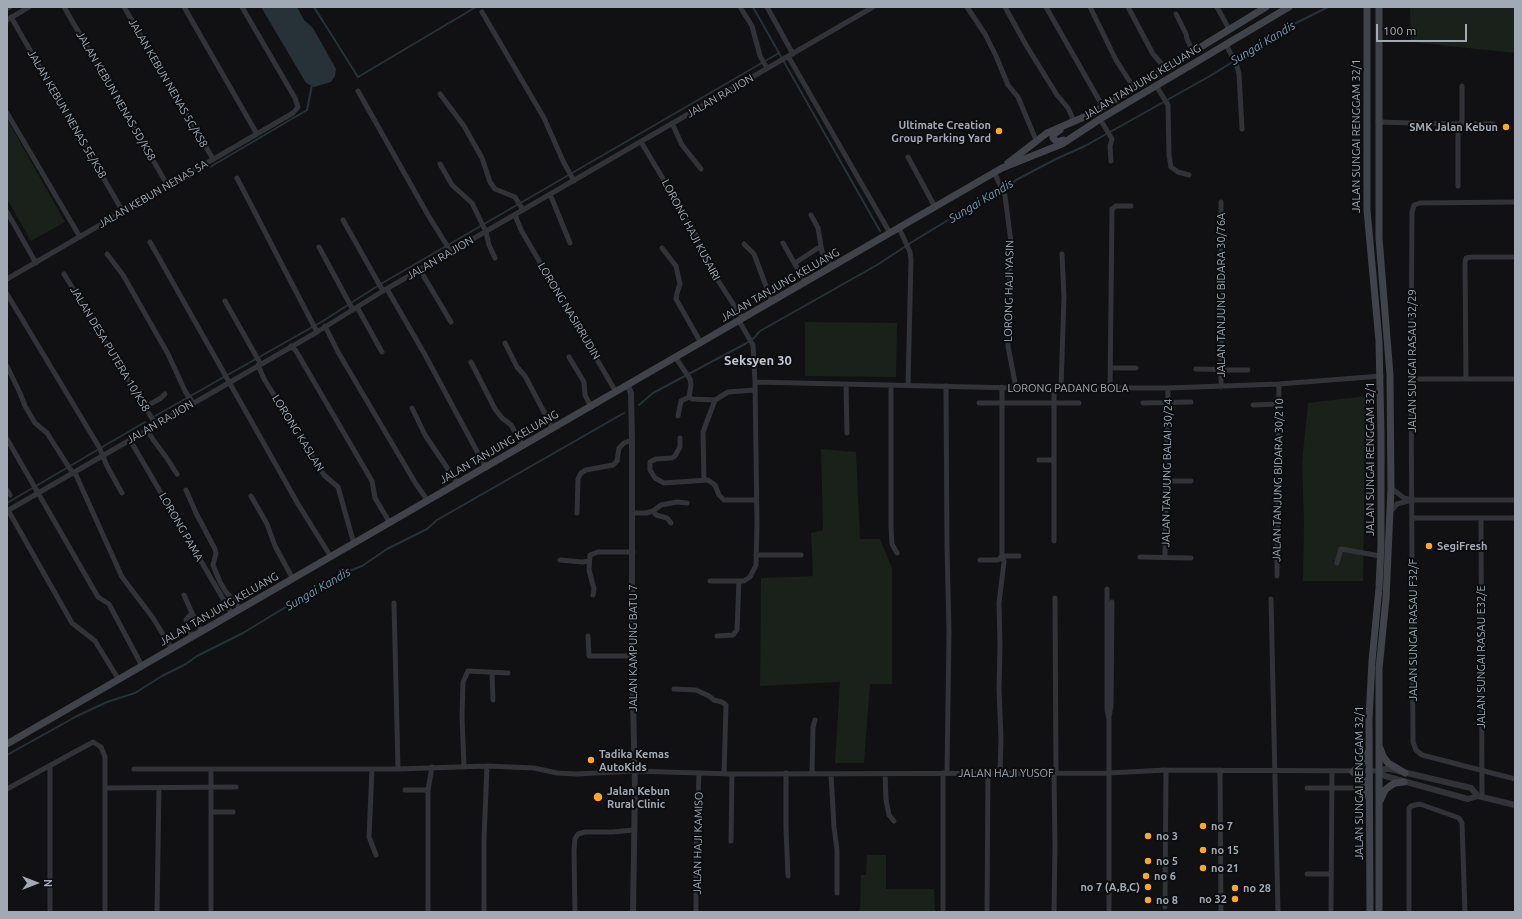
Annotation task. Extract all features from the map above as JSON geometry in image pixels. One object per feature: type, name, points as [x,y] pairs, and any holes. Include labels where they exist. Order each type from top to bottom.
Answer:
[{"type":"main road","name":"JALAN TANJUNG KELUANG","points":[[1002,168],[1036,140],[1047,133],[1103,107],[1266,7]]},
{"type":"main road","name":"JALAN TANJUNG KELUANG","points":[[7,744],[116,675],[141,664],[202,632],[229,610],[241,609],[293,579],[328,552],[354,542],[458,484],[522,445],[628,386],[994,172],[1062,144],[1100,119],[1158,89],[1226,45],[1289,7]]},
{"type":"main road","name":"JALAN SUNGAI RENGGAM 32/1","points":[[1367,7],[1367,210],[1381,376],[1379,588],[1372,661],[1369,750],[1370,912]]},
{"type":"main road","name":"JALAN SUNGAI RENGGAM 32/1","points":[[1379,7],[1378,216],[1390,375],[1391,488],[1386,599],[1379,669],[1379,912]]},
{"type":"main road","points":[[1074,121],[1069,126],[1056,132],[1053,135],[1054,140],[1057,142],[1082,132]]},
{"type":"main road","points":[[1372,275],[1382,275]]},
{"type":"main road","points":[[1378,742],[1383,756],[1388,763],[1405,773]]},
{"type":"main road","points":[[1369,750],[1365,760],[1353,772],[1363,780],[1365,788],[1366,850],[1370,858]]},
{"type":"main road","points":[[1378,804],[1381,796],[1390,786],[1395,783],[1404,782]]},
{"type":"street","points":[[9,18],[29,7]]},
{"type":"street","name":"JALAN KEBUN NENAS 5D/KS8","points":[[64,7],[168,186]]},
{"type":"street","name":"JALAN KEBUN NENAS 5C/KS8","points":[[124,7],[213,159]]},
{"type":"street","points":[[184,7],[257,134]]},
{"type":"street","name":"JALAN KEBUN NENAS 5A","points":[[7,279],[293,113],[298,107],[296,98],[242,7]]},
{"type":"street","points":[[740,7],[752,26],[760,56],[767,67]]},
{"type":"street","points":[[767,7],[785,40],[789,55],[890,233]]},
{"type":"street","name":"JALAN RAJION","points":[[9,512],[38,493],[75,474],[131,441],[192,402],[231,384],[316,330],[383,290],[421,271],[485,230],[515,215],[573,179],[642,143],[672,123],[767,67],[779,62],[873,7]]},
{"type":"street","points":[[967,7],[990,45],[1008,84],[1018,97],[1036,140]]},
{"type":"street","points":[[1005,7],[1053,89],[1068,108],[1074,121]]},
{"type":"street","points":[[1046,7],[1103,107]]},
{"type":"street","points":[[1090,7],[1116,60],[1134,88]]},
{"type":"street","points":[[1128,7],[1153,54],[1166,69]]},
{"type":"street","points":[[1217,7],[1229,29]]},
{"type":"street","points":[[482,12],[544,118],[573,179]]},
{"type":"street","points":[[1176,14],[1193,52]]},
{"type":"street","name":"JALAN KEBUN NENAS 5E/KS8","points":[[9,18],[123,212]]},
{"type":"street","points":[[1226,45],[1236,63],[1239,74],[1242,129]]},
{"type":"street","points":[[1458,186],[1458,133],[1461,124],[1462,86]]},
{"type":"street","points":[[1158,89],[1168,105],[1169,155],[1172,167],[1178,172],[1189,175]]},
{"type":"street","points":[[358,91],[450,251]]},
{"type":"street","points":[[440,94],[464,126],[482,158],[490,182],[495,189],[512,195],[519,201],[523,209]]},
{"type":"street","points":[[7,113],[80,237]]},
{"type":"street","points":[[1100,119],[1112,139],[1110,146],[1111,161]]},
{"type":"street","points":[[1378,122],[1493,124]]},
{"type":"street","points":[[672,123],[682,145],[701,169]]},
{"type":"street","name":"LORONG HAJI KUSAIRI","points":[[642,143],[696,235],[706,262],[741,320],[745,332],[753,346],[755,382]]},
{"type":"street","points":[[908,157],[934,207]]},
{"type":"street","points":[[440,164],[452,185],[472,203],[485,230],[495,258]]},
{"type":"street","name":"LORONG HAJI YASIN","points":[[994,172],[1001,184],[1005,196],[1011,242],[1008,346],[1016,388]]},
{"type":"street","points":[[237,178],[316,330]]},
{"type":"street","points":[[550,194],[570,243]]},
{"type":"street","name":"JALAN TANJUNG BIDARA 30/76A","points":[[1221,202],[1221,387]]},
{"type":"street","name":"JALAN SUNGAI RASAU 32/29","points":[[1413,518],[1411,379],[1412,212],[1414,205],[1420,203],[1515,202]]},
{"type":"street","points":[[1110,388],[1112,209],[1116,206],[1130,206]]},
{"type":"street","points":[[7,212],[36,263]]},
{"type":"street","name":"LORONG NASIRRUDIN","points":[[515,215],[521,230],[616,392]]},
{"type":"street","points":[[811,215],[818,228],[822,252],[832,267]]},
{"type":"street","points":[[343,220],[378,283],[431,367],[486,468]]},
{"type":"street","points":[[899,228],[910,252],[911,260],[908,385]]},
{"type":"street","points":[[150,242],[298,504],[328,552]]},
{"type":"street","points":[[783,243],[805,282]]},
{"type":"street","points":[[744,244],[754,254],[772,302]]},
{"type":"street","points":[[794,263],[821,246]]},
{"type":"street","points":[[319,247],[382,352]]},
{"type":"street","points":[[662,248],[676,266],[680,284],[676,299],[701,343]]},
{"type":"street","points":[[107,254],[123,276],[168,354],[185,391],[192,402]]},
{"type":"street","points":[[1061,388],[1064,297],[1062,254]]},
{"type":"street","points":[[1466,379],[1466,258],[1515,257]]},
{"type":"street","points":[[421,271],[452,322]]},
{"type":"street","name":"JALAN DESA PUTERA 10/KS8","points":[[64,274],[156,425]]},
{"type":"street","points":[[7,294],[99,447],[107,466],[122,493]]},
{"type":"street","name":"LORONG KASLAN","points":[[225,301],[255,355],[264,379],[324,475],[338,487],[354,542]]},
{"type":"street","points":[[325,326],[338,352],[416,484],[428,501]]},
{"type":"street","points":[[505,343],[516,366],[525,376],[553,429]]},
{"type":"street","points":[[291,346],[296,350],[372,481],[375,498],[390,522]]},
{"type":"street","points":[[569,357],[584,382],[584,396],[591,407]]},
{"type":"street","points":[[676,358],[690,380],[691,385],[689,397]]},
{"type":"street","points":[[471,362],[496,409],[502,418],[511,425],[522,445]]},
{"type":"street","points":[[7,366],[34,423],[47,433],[75,474],[122,577],[153,618],[171,648]]},
{"type":"street","points":[[1111,368],[1136,368]]},
{"type":"street","points":[[1196,369],[1248,370]]},
{"type":"street","name":"LORONG PADANG BOLA","points":[[755,382],[1002,388],[1168,388],[1279,384],[1381,376]]},
{"type":"street","points":[[1411,379],[1515,379]]},
{"type":"street","points":[[710,581],[744,581],[750,577],[754,571],[756,555],[755,382]]},
{"type":"street","points":[[846,384],[847,433]]},
{"type":"street","name":"JALAN TANJUNG BIDARA 30/210","points":[[1277,576],[1279,384]]},
{"type":"street","points":[[891,385],[891,527],[892,544],[897,553]]},
{"type":"street","name":"JALAN KAMPUNG BATU 7","points":[[628,386],[631,393],[633,513],[633,912]]},
{"type":"street","points":[[943,912],[949,632],[946,386]]},
{"type":"street","points":[[1000,773],[999,603],[1004,562],[1002,556],[1002,388]]},
{"type":"street","points":[[1054,388],[1054,541]]},
{"type":"street","name":"JALAN TANJUNG BALAI 30/24","points":[[1165,557],[1168,388]]},
{"type":"street","points":[[678,416],[681,401],[689,397],[692,399],[715,400],[728,392],[755,390]]},
{"type":"street","points":[[145,407],[166,394]]},
{"type":"street","points":[[704,480],[703,432],[715,400]]},
{"type":"street","points":[[1143,403],[1190,402]]},
{"type":"street","points":[[979,403],[1079,403]]},
{"type":"street","points":[[1253,405],[1279,404]]},
{"type":"street","points":[[412,408],[425,435],[458,484]]},
{"type":"street","points":[[147,430],[177,474]]},
{"type":"street","points":[[680,438],[680,447],[675,456],[672,458],[656,459],[650,462],[650,470],[654,478],[664,483],[708,480],[715,486],[719,495],[724,500],[756,500]]},
{"type":"street","points":[[7,439],[98,597],[109,604],[141,664]]},
{"type":"street","points":[[577,513],[578,479],[581,473],[586,470],[613,464],[617,461],[620,448],[624,443],[632,440]]},
{"type":"street","name":"LORONG PAMA","points":[[131,441],[229,610]]},
{"type":"street","points":[[1039,460],[1054,460]]},
{"type":"street","points":[[1166,481],[1191,481]]},
{"type":"street","points":[[1391,488],[1404,498],[1412,500],[1515,500]]},
{"type":"street","points":[[186,490],[215,549],[216,552],[213,565],[220,582],[226,592],[241,609]]},
{"type":"street","points":[[251,496],[267,524],[275,546],[293,579]]},
{"type":"street","points":[[1390,511],[1397,504],[1412,500]]},
{"type":"street","points":[[633,513],[653,511],[661,505],[677,502],[687,503]]},
{"type":"street","points":[[653,511],[656,515],[667,518],[671,523]]},
{"type":"street","points":[[9,512],[72,623],[95,640],[116,675]]},
{"type":"street","points":[[1413,518],[1515,518]]},
{"type":"street","name":"JALAN SUNGAI RASAU F32/F","points":[[1413,518],[1413,742],[1416,750],[1422,755],[1481,770]]},
{"type":"street","name":"JALAN SUNGAI RASAU E32/E","points":[[1480,796],[1481,518]]},
{"type":"street","points":[[1337,563],[1341,549],[1380,556]]},
{"type":"street","points":[[593,595],[594,589],[589,570],[590,554],[598,552],[633,552]]},
{"type":"street","points":[[756,555],[801,555]]},
{"type":"street","points":[[980,560],[998,560],[1002,556],[1019,556]]},
{"type":"street","points":[[1140,557],[1191,558]]},
{"type":"street","points":[[560,560],[582,562],[589,561]]},
{"type":"street","points":[[717,636],[733,635],[737,630],[739,581]]},
{"type":"street","points":[[1107,589],[1109,912]]},
{"type":"street","points":[[184,595],[202,632]]},
{"type":"street","points":[[1054,912],[1055,598]]},
{"type":"street","points":[[1271,599],[1278,912]]},
{"type":"street","points":[[1108,719],[1111,706],[1112,602]]},
{"type":"street","points":[[394,603],[398,769]]},
{"type":"street","points":[[192,613],[186,620],[192,637]]},
{"type":"street","points":[[588,636],[589,656],[632,656]]},
{"type":"street","points":[[464,767],[462,716],[463,682],[468,671],[508,673]]},
{"type":"street","points":[[492,673],[493,700]]},
{"type":"street","points":[[674,689],[696,690],[726,705],[724,774]]},
{"type":"street","points":[[812,773],[813,727],[815,720]]},
{"type":"street","points":[[7,789],[92,742],[101,747],[105,757],[105,912]]},
{"type":"street","points":[[50,766],[50,912]]},
{"type":"street","points":[[484,912],[484,839],[487,766]]},
{"type":"street","name":"JALAN HAJI YUSOF","points":[[134,769],[398,769],[487,766],[534,768],[557,773],[577,774],[634,771],[699,774],[886,774],[1109,773],[1166,770],[1378,771]]},
{"type":"street","points":[[428,912],[428,790],[432,767]]},
{"type":"street","points":[[211,769],[211,912]]},
{"type":"street","points":[[372,769],[369,837],[376,855]]},
{"type":"street","name":"JALAN SUNGAI RENGGAM 32/1","points":[[1378,771],[1384,769],[1470,788],[1480,796],[1515,804]]},
{"type":"street","points":[[1165,907],[1166,770]]},
{"type":"street","points":[[1220,770],[1220,912]]},
{"type":"street","points":[[1481,770],[1515,779]]},
{"type":"street","points":[[1331,912],[1332,771]]},
{"type":"street","name":"JALAN SUNGAI RENGGAM 32/1","points":[[1378,771],[1385,776],[1404,782],[1468,799],[1480,796]]},
{"type":"street","points":[[786,773],[788,876]]},
{"type":"street","points":[[987,912],[988,773]]},
{"type":"street","name":"JALAN HAJI KAMISO","points":[[696,912],[696,851],[699,774]]},
{"type":"street","points":[[731,841],[732,774]]},
{"type":"street","points":[[831,774],[837,850],[837,893]]},
{"type":"street","points":[[886,774],[886,800],[889,815],[894,821]]},
{"type":"street","points":[[104,788],[236,787]]},
{"type":"street","points":[[157,912],[159,788]]},
{"type":"street","points":[[1307,788],[1356,788]]},
{"type":"street","points":[[405,790],[428,790]]},
{"type":"street","points":[[1409,912],[1409,809],[1411,806],[1420,804],[1459,818],[1463,828],[1464,912]]},
{"type":"street","points":[[211,812],[233,812]]},
{"type":"street","points":[[575,912],[574,851],[575,839],[578,834],[585,832],[634,830]]},
{"type":"street","points":[[1307,874],[1331,874]]},
{"type":"shaded area","points":[[261,7],[297,7],[304,20],[313,28],[336,69],[335,76],[331,82],[314,87],[306,83]]},
{"type":"shaded area","points":[[1410,7],[1515,7],[1515,53],[1411,42]]},
{"type":"shaded area","points":[[7,119],[65,222],[31,241],[7,199]]},
{"type":"shaded area","points":[[805,322],[897,323],[896,377],[805,376]]},
{"type":"shaded area","points":[[1366,396],[1363,581],[1303,581],[1304,521],[1302,463],[1308,403]]},
{"type":"shaded area","points":[[821,449],[856,452],[860,539],[880,539],[892,568],[892,684],[870,684],[864,763],[835,763],[840,682],[760,686],[761,578],[813,576],[811,533],[823,530]]},
{"type":"shaded area","points":[[867,855],[886,855],[886,889],[934,889],[935,912],[858,912],[860,908],[861,875],[866,875]]},
{"type":"waterway","points":[[314,7],[358,77],[476,7]]},
{"type":"waterway","points":[[155,416],[323,321],[379,285],[779,53],[753,7]]},
{"type":"waterway","name":"Sungai Kandis","points":[[639,405],[653,393],[745,344],[754,338],[760,331],[877,265],[989,195],[1006,189],[1016,180],[1085,146],[1210,76],[1290,26],[1328,7]]},
{"type":"waterway","points":[[779,53],[880,231]]},
{"type":"waterway","points":[[210,167],[307,110],[312,85]]},
{"type":"waterway","name":"Sungai Kandis","points":[[7,755],[77,716],[107,702],[135,693],[162,676],[186,664],[197,656],[243,633],[289,605],[318,591],[349,571],[362,566],[387,549],[427,529],[437,520],[624,413]]},
{"type":"waterway","points":[[7,503],[145,422]]},
{"type":"place","name":"SMK Jalan Kebun","points":[[1506,127]]},
{"type":"place","name":"Ultimate Creation Group Parking Yard","points":[[999,131]]},
{"type":"place","name":"SegiFresh","points":[[1429,546]]},
{"type":"place","name":"Tadika Kemas AutoKids","points":[[591,760]]},
{"type":"place","name":"Jalan Kebun Rural Clinic","points":[[598,797]]},
{"type":"place","name":"no 7","points":[[1203,826]]},
{"type":"place","name":"no 3","points":[[1148,836]]},
{"type":"place","name":"no 15","points":[[1203,850]]},
{"type":"place","name":"no 5","points":[[1148,861]]},
{"type":"place","name":"no 21","points":[[1203,868]]},
{"type":"place","name":"no 6","points":[[1146,876]]},
{"type":"place","name":"no 7 (A,B,C)","points":[[1148,887]]},
{"type":"place","name":"no 28","points":[[1235,888]]},
{"type":"place","name":"no 32","points":[[1235,899]]},
{"type":"place","name":"no 8","points":[[1148,900]]},
{"type":"district","name":"Seksyen 30","points":[[758,361]]}]
